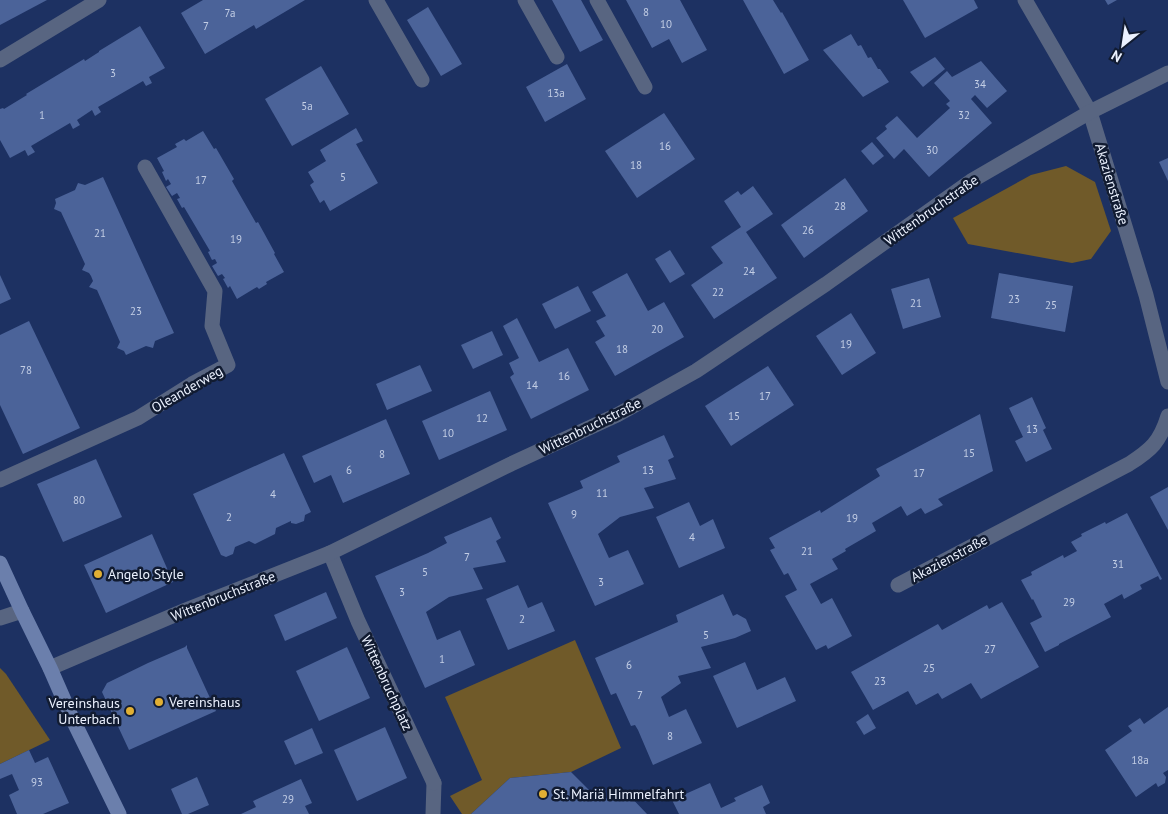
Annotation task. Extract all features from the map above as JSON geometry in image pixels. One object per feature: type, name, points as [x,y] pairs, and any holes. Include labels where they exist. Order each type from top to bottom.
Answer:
[{"type":"street","points":[[0,60],[100,0]]},
{"type":"street","points":[[376,0],[422,80]]},
{"type":"street","points":[[525,0],[557,57]]},
{"type":"street","points":[[597,0],[645,87]]},
{"type":"street","name":"Akazienstraße","points":[[1025,0],[1090,112],[1146,295],[1168,382]]},
{"type":"street","name":"Wittenbruchstraße","points":[[50,668],[186,610],[330,553],[511,464],[617,415],[696,371],[826,284],[971,181],[1090,112],[1168,74]]},
{"type":"street","name":"Oleanderweg","points":[[0,480],[138,418],[192,384],[228,366],[212,326],[215,291],[145,167]]},
{"type":"street","name":"Akazienstraße","points":[[898,585],[1145,454],[1157,442],[1168,416]]},
{"type":"street","name":"Wittenbruchplatz","points":[[330,553],[358,621],[434,783],[433,814]]},
{"type":"street","points":[[0,563],[119,814]]},
{"type":"street","points":[[0,618],[22,611]]},
{"type":"shaded area","points":[[1066,166],[1095,182],[1111,231],[1091,259],[1072,263],[968,244],[953,218],[1031,175]]},
{"type":"shaded area","points":[[575,640],[621,748],[571,772],[510,778],[471,814],[462,814],[450,796],[482,780],[445,697]]},
{"type":"shaded area","points":[[0,668],[6,674],[50,740],[0,764]]},
{"type":"building","points":[[0,0],[47,0],[0,25]]},
{"type":"building","points":[[203,0],[305,0],[256,29],[254,25],[205,54],[181,13]]},
{"type":"building","points":[[552,0],[581,0],[603,40],[580,52]]},
{"type":"building","points":[[626,0],[680,0],[707,50],[682,63],[669,39],[652,48]]},
{"type":"building","points":[[743,0],[773,0],[782,12],[809,60],[784,74]]},
{"type":"building","points":[[903,0],[974,0],[978,8],[925,38]]},
{"type":"building","points":[[1105,0],[1117,0],[1108,5]]},
{"type":"building","points":[[428,7],[462,64],[441,76],[407,20]]},
{"type":"building","points":[[140,26],[165,68],[149,77],[152,83],[146,86],[143,81],[98,107],[101,112],[95,116],[92,110],[77,120],[80,125],[73,129],[70,123],[31,146],[35,152],[28,156],[25,150],[10,158],[0,140],[0,109],[4,109],[84,59],[85,61]]},
{"type":"building","points":[[851,34],[858,46],[861,45],[868,58],[871,57],[889,82],[863,97],[823,50]]},
{"type":"building","points":[[935,57],[945,69],[923,87],[910,72]]},
{"type":"building","points":[[981,61],[1007,91],[987,108],[975,95],[971,99],[992,123],[929,177],[904,149],[894,159],[876,138],[887,129],[885,126],[897,116],[917,138],[950,108],[946,104],[950,101],[934,83],[947,71],[952,77]]},
{"type":"building","points":[[567,64],[586,99],[545,122],[526,87]]},
{"type":"building","points":[[321,66],[349,114],[292,146],[265,99]]},
{"type":"building","points":[[664,113],[695,159],[637,198],[605,151]]},
{"type":"building","points":[[356,128],[363,141],[356,144],[378,183],[330,211],[324,200],[320,203],[310,185],[314,182],[308,172],[326,161],[320,150]]},
{"type":"building","points":[[203,131],[214,149],[216,148],[234,179],[232,181],[256,223],[258,222],[284,272],[266,282],[267,284],[259,289],[257,287],[237,299],[230,286],[228,288],[222,274],[218,276],[212,266],[217,263],[215,259],[212,260],[208,252],[210,251],[184,207],[182,208],[177,199],[180,198],[177,193],[172,196],[166,187],[171,184],[168,179],[166,181],[162,172],[164,171],[157,158],[177,147],[175,144],[184,139],[186,141]]},
{"type":"building","points":[[872,142],[884,156],[873,165],[861,151]]},
{"type":"building","points":[[1168,158],[1168,181],[1159,162]]},
{"type":"building","points":[[103,177],[174,333],[155,341],[153,348],[146,346],[126,355],[124,351],[117,348],[120,342],[97,290],[89,287],[93,281],[91,276],[82,270],[85,264],[61,212],[54,209],[55,199],[75,190],[78,183],[85,185]]},
{"type":"building","points":[[845,178],[868,211],[804,258],[781,225]]},
{"type":"building","points":[[753,186],[773,214],[746,232],[777,278],[714,319],[691,285],[723,263],[711,247],[741,227],[724,201],[738,191],[741,195]]},
{"type":"building","points":[[670,250],[685,274],[670,283],[655,259]]},
{"type":"building","points":[[627,273],[648,311],[664,302],[684,337],[615,376],[595,342],[605,336],[596,321],[606,316],[592,292]]},
{"type":"building","points":[[999,273],[1073,286],[1065,332],[991,318]]},
{"type":"building","points":[[0,275],[11,299],[0,304]]},
{"type":"building","points":[[929,278],[941,317],[903,329],[891,289]]},
{"type":"building","points":[[578,286],[591,311],[555,329],[542,304]]},
{"type":"building","points":[[851,313],[876,353],[842,375],[816,336]]},
{"type":"building","points":[[517,318],[539,362],[568,348],[589,390],[531,419],[510,377],[514,374],[509,363],[519,358],[503,326]]},
{"type":"building","points":[[29,321],[80,428],[23,454],[0,405],[0,335]]},
{"type":"building","points":[[492,331],[503,355],[473,369],[461,345]]},
{"type":"building","points":[[420,365],[432,391],[387,410],[376,384]]},
{"type":"building","points":[[768,366],[794,405],[731,446],[705,406]]},
{"type":"building","points":[[490,391],[507,430],[439,460],[422,421]]},
{"type":"building","points":[[1032,397],[1046,428],[1043,430],[1052,449],[1026,462],[1015,441],[1023,437],[1009,408]]},
{"type":"building","points":[[980,414],[993,471],[938,499],[943,505],[925,514],[921,508],[907,516],[901,506],[872,523],[876,531],[832,559],[838,569],[810,584],[821,604],[832,598],[852,636],[828,649],[826,645],[816,650],[785,596],[797,590],[788,573],[784,575],[770,550],[775,548],[769,538],[820,510],[821,513],[880,476],[876,469]]},
{"type":"building","points":[[386,419],[410,474],[343,503],[331,475],[314,483],[302,456]]},
{"type":"building","points":[[664,435],[674,457],[668,460],[676,479],[644,488],[654,508],[620,517],[598,534],[609,558],[628,550],[644,584],[595,606],[548,503],[583,488],[580,481],[620,462],[617,456]]},
{"type":"building","points":[[284,453],[311,512],[305,515],[304,521],[296,524],[291,523],[291,521],[276,528],[275,534],[255,544],[249,541],[235,547],[233,554],[226,557],[221,555],[193,494]]},
{"type":"building","points":[[96,459],[122,517],[63,542],[37,484]]},
{"type":"building","points":[[1168,487],[1168,530],[1150,497]]},
{"type":"building","points":[[689,502],[700,526],[713,519],[725,548],[679,568],[656,517]]},
{"type":"building","points":[[1127,513],[1162,579],[1160,580],[1158,576],[1140,585],[1142,589],[1124,599],[1122,594],[1104,604],[1111,617],[1045,652],[1030,623],[1042,617],[1021,580],[1032,575],[1031,572],[1063,555],[1064,558],[1077,551],[1071,542],[1082,536],[1081,534]]},
{"type":"building","points":[[491,517],[501,538],[496,541],[506,562],[473,568],[483,589],[449,597],[426,612],[437,640],[460,630],[475,665],[425,688],[375,576],[428,553],[447,543],[444,537]]},
{"type":"building","points":[[152,534],[173,582],[106,613],[84,565]]},
{"type":"building","points":[[518,585],[528,608],[542,602],[555,631],[508,650],[486,599]]},
{"type":"building","points":[[326,592],[337,618],[285,641],[274,615]]},
{"type":"building","points":[[723,594],[733,616],[737,614],[746,619],[751,631],[735,638],[701,647],[711,668],[678,676],[681,683],[661,697],[669,717],[686,709],[702,743],[653,765],[638,730],[635,725],[631,726],[616,693],[611,695],[595,658],[678,622],[676,615]]},
{"type":"building","points":[[1002,602],[1039,667],[981,699],[971,683],[942,699],[938,693],[916,705],[908,691],[873,710],[851,672],[938,624],[942,630],[987,605],[989,609]]},
{"type":"building","name":"Vereinshaus","points":[[187,645],[216,711],[129,750],[102,692],[107,683]]},
{"type":"building","points":[[347,647],[370,698],[319,721],[296,671]]},
{"type":"building","points":[[745,662],[757,690],[785,677],[796,701],[737,728],[713,676]]},
{"type":"building","points":[[1168,707],[1168,770],[1163,773],[1166,777],[1165,783],[1158,787],[1156,783],[1136,797],[1105,750],[1132,731],[1128,726],[1140,718],[1144,724]]},
{"type":"building","points":[[868,714],[876,728],[864,735],[856,722]]},
{"type":"building","points":[[385,727],[407,778],[357,801],[334,750]]},
{"type":"building","points":[[312,728],[323,753],[295,765],[284,741]]},
{"type":"building","points":[[29,750],[35,763],[48,757],[69,803],[43,814],[17,814],[9,795],[19,790],[12,774],[0,779],[0,764]]},
{"type":"building","name":"St. Mariä Himmelfahrt","points":[[571,772],[600,801],[625,791],[647,814],[471,814],[510,778]]},
{"type":"building","points":[[197,777],[209,805],[188,814],[182,814],[171,789]]},
{"type":"building","points":[[301,779],[312,803],[305,806],[309,814],[241,814],[256,807],[253,801]]},
{"type":"building","points":[[710,783],[721,808],[736,801],[734,798],[762,785],[770,803],[763,807],[766,814],[679,814],[672,800]]},
{"type":"place","name":"Angelo Style","points":[[98,574]]},
{"type":"place","name":"Vereinshaus","points":[[159,702]]},
{"type":"place","name":"Vereinshaus Unterbach","points":[[130,711]]},
{"type":"place","name":"St. Mariä Himmelfahrt","points":[[543,794]]}]
